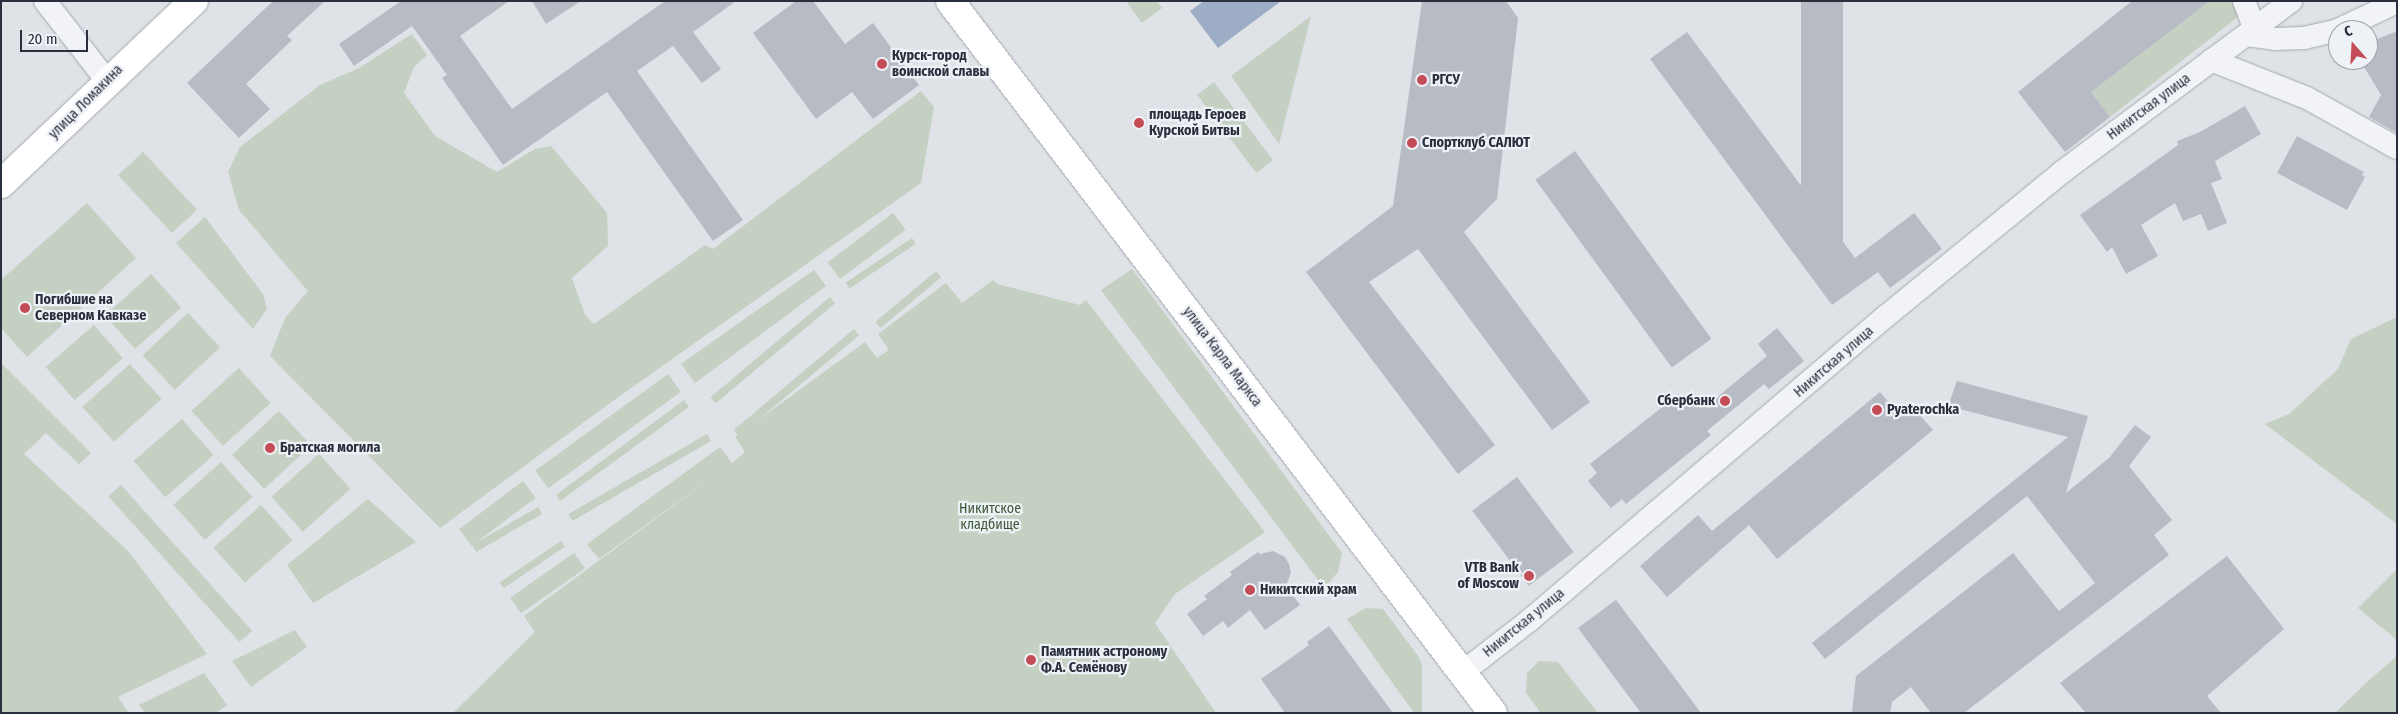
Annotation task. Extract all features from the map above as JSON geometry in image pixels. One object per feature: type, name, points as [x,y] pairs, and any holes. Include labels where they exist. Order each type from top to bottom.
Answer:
[{"type":"main road","name":"улица Ломакина","points":[[1,184],[107,81],[194,1]]},
{"type":"main road","name":"улица Карла Маркса","points":[[950,1],[1493,713]]},
{"type":"street","points":[[45,1],[107,81]]},
{"type":"street","points":[[2244,1],[2251,32],[2275,39],[2304,38],[2328,32]]},
{"type":"street","name":"Никитская улица","points":[[1463,672],[1530,620],[1885,317],[2062,172],[2291,1]]},
{"type":"street","points":[[2359,20],[2397,2]]},
{"type":"street","points":[[2211,60],[2307,98],[2397,148]]},
{"type":"green space","points":[[1126,1],[1157,1],[1162,8],[1142,23]]},
{"type":"green space","points":[[2210,1],[2251,1],[2239,16],[2110,117],[2091,92]]},
{"type":"green space","points":[[1311,16],[1279,144],[1231,76]]},
{"type":"green space","points":[[412,34],[427,55],[414,67],[404,93],[435,136],[497,172],[535,149],[551,146],[607,213],[608,246],[572,278],[585,315],[594,324],[705,245],[713,249],[921,91],[934,107],[921,183],[610,403],[440,528],[270,356],[285,318],[308,291],[239,210],[228,172],[240,147],[320,85],[359,68]]},
{"type":"green space","points":[[1214,82],[1273,160],[1256,173],[1197,95]]},
{"type":"green space","points":[[143,152],[197,210],[172,233],[118,175]]},
{"type":"green space","points":[[87,203],[136,258],[27,357],[1,328],[1,280]]},
{"type":"green space","points":[[893,213],[906,230],[840,279],[828,262]]},
{"type":"green space","points":[[205,217],[263,294],[267,309],[253,329],[176,243]]},
{"type":"green space","points":[[912,238],[916,244],[850,289],[846,283]]},
{"type":"green space","points":[[1132,269],[1342,553],[1338,572],[1324,588],[1101,290]]},
{"type":"green space","points":[[814,270],[826,286],[695,383],[681,364]]},
{"type":"green space","points":[[936,271],[941,277],[881,328],[875,322]]},
{"type":"green space","points":[[151,274],[181,307],[135,349],[105,315]]},
{"type":"green space","name":"Никитское кладбище","points":[[993,280],[997,284],[1080,305],[1086,300],[1265,532],[1175,594],[1155,623],[1216,713],[453,713],[535,632],[524,616],[731,463],[599,559],[587,544],[720,447],[732,463],[745,452],[735,437],[865,342],[877,358],[889,350],[878,334],[946,283],[962,303]]},
{"type":"green space","points":[[830,297],[835,303],[716,403],[710,397]]},
{"type":"green space","points":[[188,313],[220,347],[175,390],[143,355]]},
{"type":"green space","points":[[2397,317],[2397,524],[2265,424],[2289,414],[2338,369],[2351,339]]},
{"type":"green space","points":[[94,325],[123,358],[75,400],[46,367]]},
{"type":"green space","points":[[854,329],[859,335],[739,436],[734,430]]},
{"type":"green space","points":[[1,363],[91,453],[79,464],[46,433],[24,454],[128,551],[207,654],[118,697],[129,713],[1,713]]},
{"type":"green space","points":[[130,364],[161,399],[114,442],[82,407]]},
{"type":"green space","points":[[239,368],[270,403],[223,446],[191,411]]},
{"type":"green space","points":[[668,374],[681,392],[548,488],[535,470]]},
{"type":"green space","points":[[684,400],[689,407],[560,501],[556,495]]},
{"type":"green space","points":[[279,411],[311,445],[264,489],[232,455]]},
{"type":"green space","points":[[182,419],[213,455],[165,497],[134,461]]},
{"type":"green space","points":[[707,434],[711,441],[572,521],[568,514]]},
{"type":"green space","points":[[319,454],[350,489],[303,532],[271,497]]},
{"type":"green space","points":[[221,462],[252,497],[205,540],[173,505]]},
{"type":"green space","points":[[523,481],[536,498],[472,546],[459,529]]},
{"type":"green space","points":[[121,485],[252,631],[240,642],[108,496]]},
{"type":"green space","points":[[368,499],[416,542],[313,603],[287,565]]},
{"type":"green space","points":[[261,505],[292,540],[245,583],[213,548]]},
{"type":"green space","points":[[538,507],[542,514],[476,552],[472,545]]},
{"type":"green space","points":[[561,541],[565,547],[504,588],[500,582]]},
{"type":"green space","points":[[574,553],[585,569],[521,613],[510,598]]},
{"type":"green space","points":[[2397,569],[2397,640],[2358,608]]},
{"type":"green space","points":[[1366,608],[1383,609],[1418,656],[1422,665],[1422,713],[1414,713],[1347,619]]},
{"type":"green space","points":[[295,630],[307,647],[251,687],[232,661]]},
{"type":"green space","points":[[2397,656],[2397,713],[2335,713],[2368,681]]},
{"type":"green space","points":[[1539,661],[1558,662],[1598,713],[1541,713],[1526,693],[1527,673]]},
{"type":"green space","points":[[204,673],[227,705],[216,713],[145,713],[139,705]]},
{"type":"water","points":[[1204,1],[1281,1],[1218,48],[1190,11]]},
{"type":"building","points":[[273,1],[325,1],[287,36],[292,40],[246,84],[270,109],[239,138],[187,83]]},
{"type":"building","points":[[401,1],[509,1],[460,36],[512,109],[665,1],[736,1],[693,32],[721,69],[702,83],[673,46],[637,71],[743,220],[713,241],[607,92],[503,165],[442,78],[447,75],[412,26],[354,66],[339,44]]},
{"type":"building","points":[[532,1],[581,1],[546,24]]},
{"type":"building","points":[[796,1],[813,1],[845,44],[873,23],[919,85],[873,119],[852,92],[816,119],[753,33]]},
{"type":"building","points":[[1422,1],[1506,1],[1518,18],[1497,199],[1464,232],[1590,402],[1552,430],[1418,249],[1369,282],[1495,445],[1458,474],[1306,272],[1393,206]]},
{"type":"building","points":[[1801,1],[1843,1],[1843,257],[1801,257]]},
{"type":"building","points":[[2132,1],[2210,1],[2091,92],[2110,117],[2065,152],[2018,92]]},
{"type":"building","points":[[2397,31],[2397,133],[2369,117],[2381,95],[2366,70],[2378,70],[2378,39]]},
{"type":"building","points":[[1687,32],[1855,258],[1914,213],[1942,249],[1890,288],[1878,272],[1832,305],[1650,59]]},
{"type":"building","points":[[2245,106],[2261,134],[2215,161],[2222,179],[2211,183],[2227,223],[2208,231],[2201,214],[2183,221],[2175,203],[2141,225],[2158,256],[2126,274],[2112,247],[2107,252],[2080,215],[2178,145],[2177,141],[2200,132]]},
{"type":"building","points":[[2297,136],[2364,172],[2362,175],[2365,177],[2347,210],[2277,173]]},
{"type":"building","points":[[1575,151],[1711,339],[1672,367],[1535,180]]},
{"type":"building","points":[[1777,328],[1804,361],[1769,389],[1764,384],[1707,431],[1711,435],[1626,504],[1622,499],[1611,508],[1588,481],[1597,473],[1590,464],[1679,394],[1685,402],[1695,394],[1705,407],[1767,356],[1758,344]]},
{"type":"building","points":[[1957,381],[2088,416],[2066,493],[2109,458],[2135,425],[2151,437],[2129,466],[2172,520],[2154,535],[2169,555],[1964,713],[1931,713],[1911,687],[1892,702],[1890,713],[1852,713],[1856,676],[2013,553],[2059,611],[2095,583],[2027,496],[1825,659],[1812,643],[2068,437],[1948,406]]},
{"type":"building","points":[[1880,392],[1901,417],[1913,407],[1933,430],[1777,559],[1749,525],[1667,597],[1640,566],[1698,515],[1712,531]]},
{"type":"building","points":[[1517,477],[1574,552],[1529,586],[1472,511]]},
{"type":"building","name":"Никитский храм","points":[[1273,551],[1285,557],[1289,564],[1291,573],[1286,586],[1300,605],[1265,630],[1250,610],[1228,628],[1223,621],[1203,636],[1187,614],[1207,599],[1204,596],[1232,575],[1230,572],[1258,552],[1260,554]]},
{"type":"building","points":[[2227,556],[2284,629],[2207,696],[2221,713],[2086,713],[2060,683]]},
{"type":"building","points":[[1616,600],[1701,713],[1641,713],[1578,628]]},
{"type":"building","points":[[1329,626],[1393,713],[1285,713],[1261,679],[1309,645],[1307,642]]},
{"type":"place","name":"Курск-город воинской славы","points":[[882,64]]},
{"type":"place","name":"РГСУ","points":[[1422,80]]},
{"type":"place","name":"площадь Героев Курской Битвы","points":[[1139,123]]},
{"type":"place","name":"Спортклуб САЛЮТ","points":[[1412,143]]},
{"type":"place","name":"Погибшие на Северном Кавказе","points":[[25,308]]},
{"type":"place","name":"Сбербанк","points":[[1725,401]]},
{"type":"place","name":"Pyaterochka","points":[[1877,410]]},
{"type":"place","name":"Братская могила","points":[[270,448]]},
{"type":"place","name":"VTB Bank of Moscow","points":[[1529,576]]},
{"type":"place","name":"Никитский храм","points":[[1250,590]]},
{"type":"place","name":"Памятник астроному Ф.А. Семёнову","points":[[1031,660]]}]
